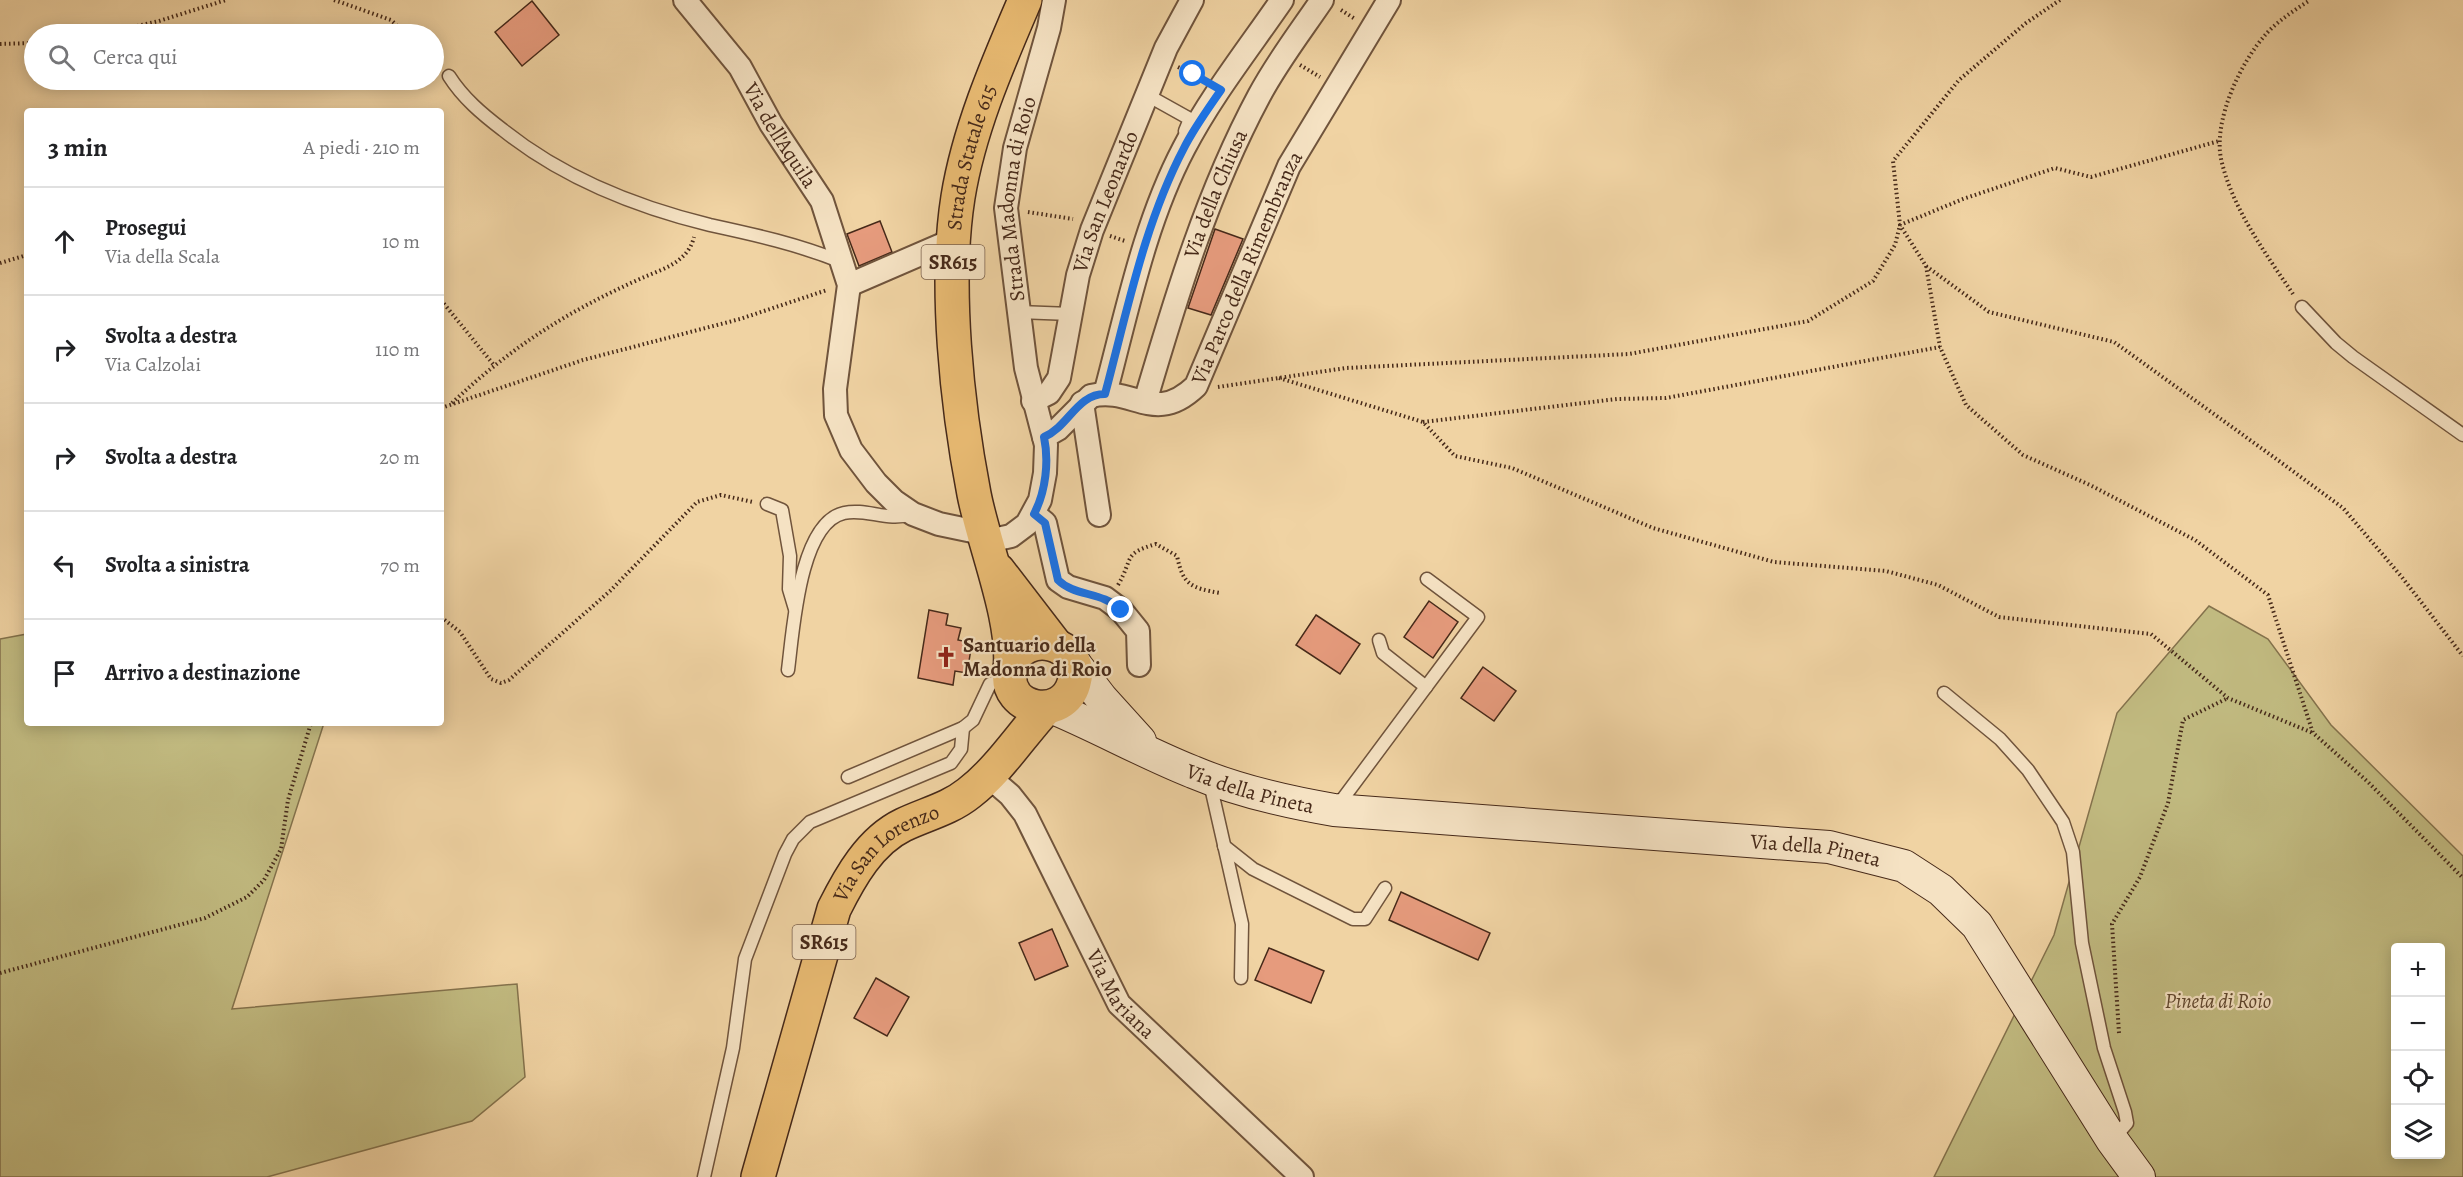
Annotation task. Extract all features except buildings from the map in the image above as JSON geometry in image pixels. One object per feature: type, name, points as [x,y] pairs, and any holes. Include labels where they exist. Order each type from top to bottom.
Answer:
[{"type":"main road","name":"Strada Statale 615","points":[[985,545],[964,429],[954,309],[953,240],[958,196],[971,144],[991,83],[1025,0]]},
{"type":"main road","name":"SR615","points":[[985,545],[1064,652],[1075,676],[1071,691],[1065,699],[1049,707]]},
{"type":"main road","name":"SR615","points":[[985,545],[1007,623],[1010,675]]},
{"type":"main road","points":[[1049,707],[1032,706],[1023,702],[1016,695],[1010,675],[1014,657],[1025,646],[1040,642],[1064,652]]},
{"type":"main road","name":"Via della Pineta","points":[[1064,652],[1134,734],[1168,761]]},
{"type":"main road","name":"Via San Lorenzo","points":[[992,771],[1006,746],[1011,723],[1010,675]]},
{"type":"main road","name":"Via della Pineta","points":[[1049,707],[1209,778],[1282,800],[1334,810],[1829,847],[1904,866],[1941,890],[1977,925],[2112,1140],[2139,1177]]},
{"type":"main road","name":"Via San Lorenzo","points":[[758,1177],[834,909],[849,879],[883,839],[902,825],[957,802],[992,771],[1049,707]]},
{"type":"street","name":"Via dell'Aquila","points":[[686,0],[740,67],[771,124],[822,201],[849,285],[835,389],[836,415],[851,450],[876,483],[894,501],[913,514],[985,545]]},
{"type":"street","name":"Strada Madonna di Roio","points":[[1034,514],[1041,495],[1045,473],[1044,437],[1033,401],[1018,312],[1006,208],[1015,148],[1050,28],[1054,0]]},
{"type":"street","name":"Via San Leonardo","points":[[1033,401],[1049,393],[1059,378],[1081,264],[1094,223],[1161,59],[1192,0]]},
{"type":"street","points":[[1044,437],[1060,427],[1091,396],[1105,394],[1144,248],[1183,149],[1282,0]]},
{"type":"street","name":"Via Parco della Rimembranza","points":[[1105,394],[1161,405],[1175,402],[1196,386],[1289,166],[1389,0]]},
{"type":"street","name":"Via della Chiusa","points":[[1145,402],[1198,230],[1246,121],[1284,56],[1328,3]]},
{"type":"street","points":[[849,285],[953,240]]},
{"type":"street","points":[[1082,403],[1099,515]]},
{"type":"street","points":[[985,545],[1015,534],[1034,514],[1045,523],[1058,580],[1068,587],[1105,598],[1117,606],[1137,630],[1140,642],[1138,665]]},
{"type":"street","name":"Via Mariana","points":[[992,771],[1025,813],[1119,1004],[1302,1177]]},
{"type":"lane","points":[[449,76],[461,95],[515,140],[580,180],[611,194],[698,221],[780,239],[843,262]]},
{"type":"lane","points":[[1147,95],[1190,119],[1182,141],[1183,149]]},
{"type":"lane","points":[[2302,307],[2344,350],[2463,435]]},
{"type":"lane","points":[[1018,312],[1071,314]]},
{"type":"lane","points":[[767,504],[782,510],[790,556],[789,589],[796,613]]},
{"type":"lane","points":[[788,670],[806,563],[815,540],[826,523],[842,514],[858,512],[900,518],[913,514]]},
{"type":"lane","name":"Via della Pineta","points":[[1334,810],[1478,617],[1427,579]]},
{"type":"lane","points":[[1380,640],[1383,653],[1426,687]]},
{"type":"lane","points":[[848,777],[963,728],[973,720],[990,684],[1010,675]]},
{"type":"lane","points":[[1944,693],[2000,739],[2028,770],[2063,822],[2073,852],[2082,943],[2104,1048],[2127,1123],[2112,1140]]},
{"type":"lane","points":[[704,1177],[733,1048],[745,959],[793,839],[810,822],[951,763],[961,749],[963,728]]},
{"type":"lane","points":[[1209,778],[1242,924],[1241,978]]},
{"type":"lane","points":[[1224,846],[1263,874],[1353,919],[1365,919],[1385,888]]},
{"type":"path","points":[[146,24],[226,0]]},
{"type":"path","points":[[334,0],[391,20],[395,24]]},
{"type":"path","points":[[1196,386],[1215,388],[1346,368],[1629,354],[1808,321],[1873,280],[1895,245],[1900,225],[1893,161],[1959,80],[2026,22],[2060,0]]},
{"type":"path","points":[[2302,307],[2247,222],[2221,161],[2219,141],[2226,105],[2254,48],[2269,31],[2310,0]]},
{"type":"path","points":[[1328,3],[1371,29]]},
{"type":"path","points":[[0,45],[24,44]]},
{"type":"path","points":[[1284,56],[1335,87]]},
{"type":"path","points":[[1161,59],[1221,90]]},
{"type":"path","points":[[1900,225],[1963,199],[2055,168],[2091,177],[2219,141]]},
{"type":"path","points":[[1006,208],[1094,223]]},
{"type":"path","points":[[449,405],[493,364],[556,320],[679,261],[693,242],[698,221]]},
{"type":"path","points":[[1900,225],[1926,266],[1989,312],[2114,342],[2343,508],[2401,576],[2463,656]]},
{"type":"path","points":[[0,263],[24,256]]},
{"type":"path","points":[[1926,266],[1940,347],[1966,405],[2023,455],[2090,485],[2195,540],[2268,595],[2313,733]]},
{"type":"path","points":[[444,407],[583,360],[740,319],[807,295],[849,285]]},
{"type":"path","points":[[444,304],[493,364]]},
{"type":"path","points":[[1279,378],[1423,422],[1617,399],[1666,398],[1940,347]]},
{"type":"path","points":[[1423,422],[1455,456],[1512,468],[1653,528],[1774,562],[1886,571],[1938,585],[1999,617],[2151,634],[2228,698],[2313,733],[2368,782],[2463,878]]},
{"type":"path","points":[[444,619],[460,632],[491,679],[501,683],[508,680],[610,591],[697,502],[721,495],[767,504]]},
{"type":"path","points":[[1105,598],[1117,587],[1129,557],[1135,550],[1156,544],[1177,556],[1181,575],[1187,584],[1220,593]]},
{"type":"path","points":[[2120,1042],[2112,924],[2140,877],[2168,803],[2183,720],[2228,698]]},
{"type":"path","points":[[0,973],[104,943],[205,918],[247,897],[264,880],[281,849],[288,800],[310,726]]},
{"type":"green space","name":"Pineta di Roio","points":[[2209,606],[2268,639],[2331,725],[2463,856],[2463,1177],[1934,1177],[2054,935],[2117,713]]},
{"type":"green space","points":[[24,635],[24,726],[323,726],[232,1009],[517,984],[525,1077],[472,1121],[267,1177],[0,1177],[0,639]]},
{"type":"place","name":"Santuario della Madonna di Roio","points":[[946,657]]},
{"type":"route","points":[[1121,610],[1105,598],[1068,587],[1058,580],[1045,523],[1034,514],[1043,489],[1047,455],[1044,437],[1060,427],[1086,399],[1105,394],[1144,248],[1166,187],[1190,137],[1221,90],[1193,74]]}]
